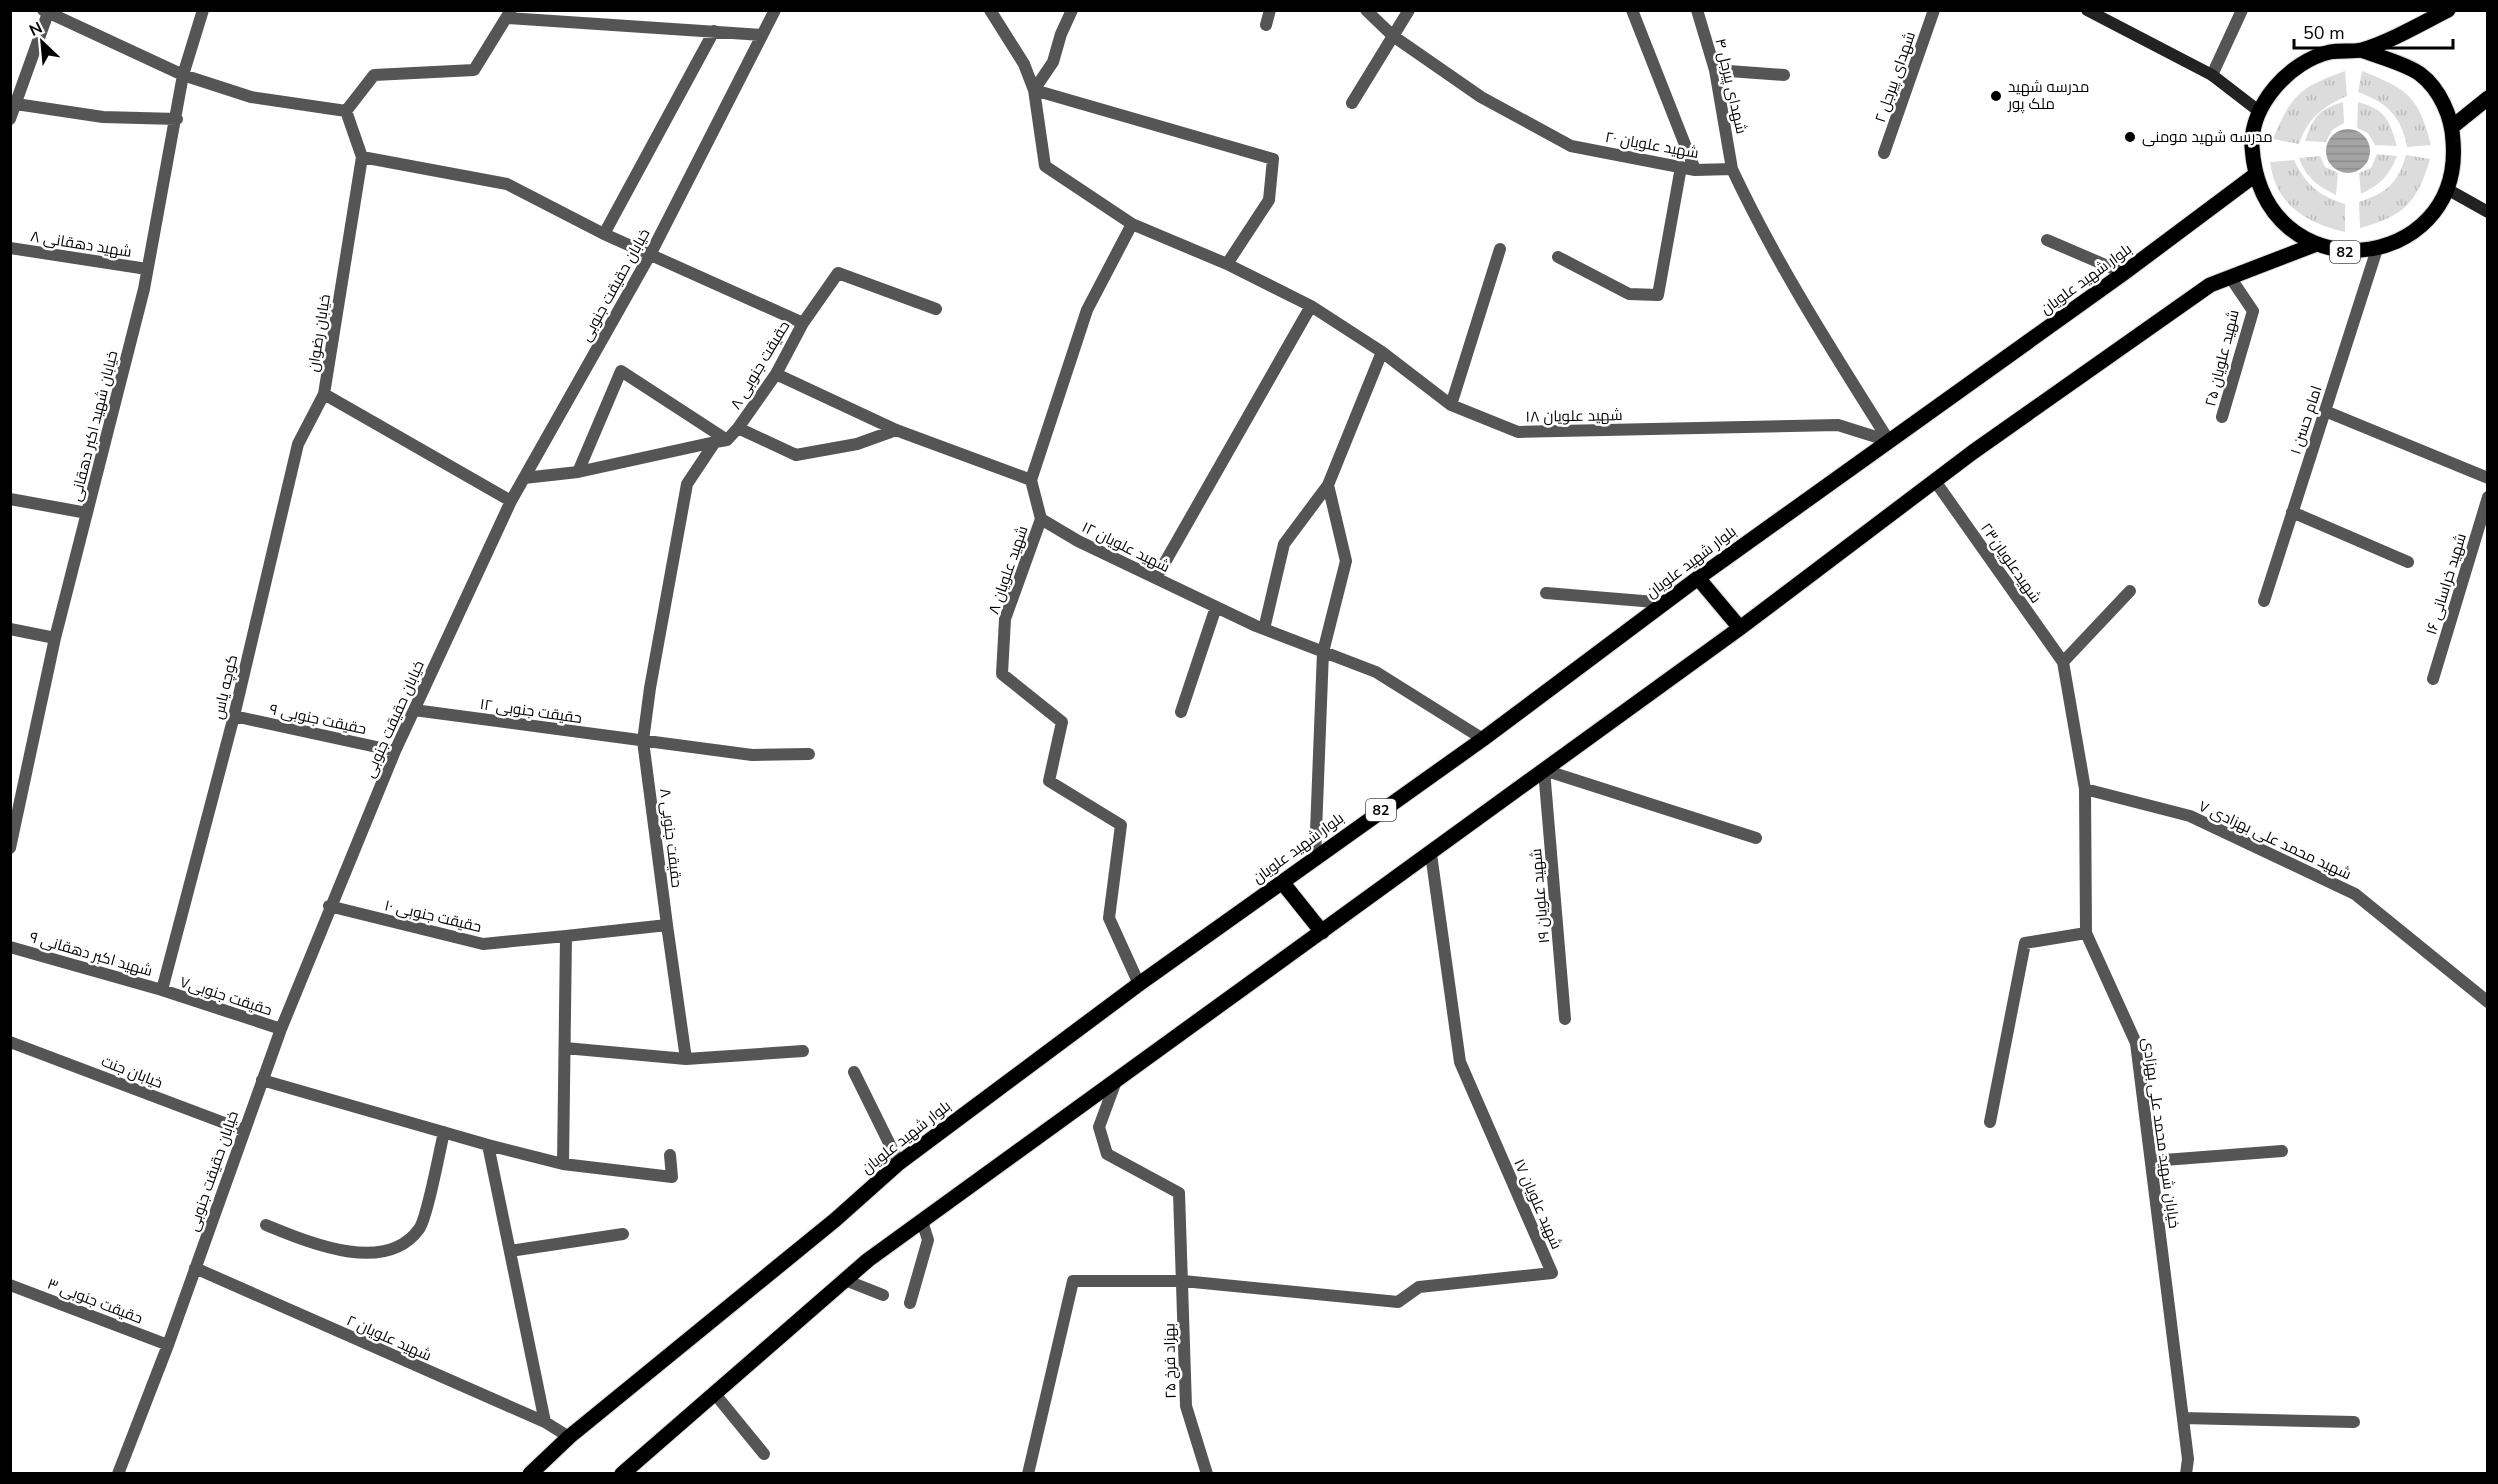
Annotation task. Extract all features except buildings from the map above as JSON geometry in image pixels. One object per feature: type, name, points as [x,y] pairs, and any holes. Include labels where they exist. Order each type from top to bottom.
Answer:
[{"type":"main road","points":[[2087,10],[2212,75],[2260,112]]},
{"type":"main road","name":"82","points":[[2361,50],[2420,74],[2440,98],[2452,127],[2455,159],[2447,189],[2431,216],[2406,237],[2377,249],[2346,252],[2314,244],[2287,228],[2267,204],[2254,175],[2252,143],[2260,112],[2276,85],[2300,65],[2330,52],[2361,50],[2448,10]]},
{"type":"main road","points":[[2452,127],[2487,98]]},
{"type":"main road","name":"بلوار شهید علویان","points":[[530,1473],[569,1437],[835,1220],[899,1163],[1139,984],[1483,739],[1698,578],[2124,273],[2254,175]]},
{"type":"main road","points":[[2447,189],[2487,212]]},
{"type":"main road","name":"82","points":[[622,1473],[845,1280],[922,1221],[1431,854],[1740,628],[1935,481],[2210,285],[2314,244]]},
{"type":"main road","points":[[1698,578],[1740,628]]},
{"type":"main road","points":[[1282,882],[1322,932]]},
{"type":"street","name":"خیابان شهید اکبر دهقانی","points":[[10,848],[55,638],[147,269],[177,119],[183,75],[203,10]]},
{"type":"street","name":"خیابان حقیقت جنوبی","points":[[118,1473],[168,1345],[281,1029],[329,906],[395,751],[511,501],[651,253],[775,10]]},
{"type":"street","name":"شهید علویان ۱۸","points":[[990,10],[1024,64],[1034,90],[1045,166],[1132,224],[1227,264],[1311,306],[1382,352],[1451,405],[1518,432],[1838,424],[1889,441]]},
{"type":"street","points":[[1072,10],[1060,34],[1053,62],[1034,90],[1273,159],[1269,201],[1227,264]]},
{"type":"street","points":[[1266,25],[1270,10]]},
{"type":"street","name":"شهید علویان ۲۰","points":[[1366,10],[1393,36],[1481,98],[1571,146],[1695,170],[1732,169]]},
{"type":"street","points":[[1352,103],[1409,10]]},
{"type":"street","points":[[1632,10],[1695,170]]},
{"type":"street","name":"شهدای پیرجل ۴","points":[[1697,10],[1715,70],[1732,169]]},
{"type":"street","name":"شهدای پیرجل ۲","points":[[1884,153],[1934,10]]},
{"type":"street","points":[[2212,75],[2242,10]]},
{"type":"street","points":[[10,119],[46,11],[183,75],[251,97],[346,111],[374,75],[474,70],[510,14],[762,35]]},
{"type":"street","points":[[604,234],[714,31]]},
{"type":"street","points":[[1715,70],[1784,75]]},
{"type":"street","points":[[16,105],[103,117],[177,119]]},
{"type":"street","name":"خیابان رضوان","points":[[346,111],[362,157],[324,394],[511,501]]},
{"type":"street","points":[[362,157],[507,183],[604,234],[651,253],[803,323]]},
{"type":"street","points":[[1558,257],[1629,294],[1658,295],[1681,167]]},
{"type":"street","points":[[1732,169],[1753,213],[1806,310],[1889,441]]},
{"type":"street","points":[[1041,519],[1031,480],[1087,310],[1132,224]]},
{"type":"street","points":[[2048,240],[2124,273]]},
{"type":"street","name":"شهید دهقانی ۸","points":[[10,248],[147,269]]},
{"type":"street","points":[[1451,405],[1500,249]]},
{"type":"street","name":"امام حسن ۱","points":[[2264,600],[2377,249]]},
{"type":"street","name":"حقیقت جنوبی ۸","points":[[686,1059],[643,741],[650,688],[687,484],[721,441],[738,428],[776,374],[803,323],[838,273],[936,309]]},
{"type":"street","name":"شهید علویان ۲۵","points":[[2222,417],[2253,311],[2230,277]]},
{"type":"street","points":[[1156,578],[1311,306]]},
{"type":"street","points":[[1264,629],[1284,544],[1328,485],[1382,352]]},
{"type":"street","points":[[578,472],[621,371],[721,441]]},
{"type":"street","points":[[776,374],[896,430],[1031,480]]},
{"type":"street","name":"کوچه یاس","points":[[162,990],[234,716],[298,444],[324,394]]},
{"type":"street","points":[[2325,411],[2487,477]]},
{"type":"street","points":[[738,428],[796,455],[857,444],[896,430]]},
{"type":"street","points":[[524,478],[578,472],[721,441]]},
{"type":"street","name":"شهیدعلویان۲۳","points":[[1935,481],[2063,662]]},
{"type":"street","points":[[1315,857],[1323,652],[1346,561],[1328,485]]},
{"type":"street","name":"شهید خراسانی ۱۶","points":[[2433,678],[2487,497]]},
{"type":"street","points":[[10,499],[87,513]]},
{"type":"street","points":[[2292,512],[2408,562]]},
{"type":"street","name":"شهید علویان ۱۲","points":[[1041,519],[1078,541],[1264,629],[1376,672],[1483,739]]},
{"type":"street","name":"شهید علویان ۸","points":[[1041,519],[1005,619],[1002,674],[1062,722],[1049,781],[1121,825],[1109,918],[1139,984]]},
{"type":"street","points":[[2063,662],[2130,591]]},
{"type":"street","points":[[1546,593],[1667,603]]},
{"type":"street","points":[[1181,712],[1216,607]]},
{"type":"street","points":[[10,628],[55,638]]},
{"type":"street","name":"خیابان شهید محمد علی بهزادی","points":[[2063,662],[2085,789],[2086,933],[2136,1043],[2188,1459],[2186,1473]]},
{"type":"street","name":"حقیقت جنوبی ۱۲","points":[[414,710],[752,755],[809,754]]},
{"type":"street","name":"حقیقت جنوبی ۹","points":[[234,716],[395,751]]},
{"type":"street","points":[[1544,770],[1756,838]]},
{"type":"street","name":"شهید علویان ۱۹","points":[[1544,770],[1565,1019]]},
{"type":"street","name":"شهید محمد علی بهزادی ۷","points":[[2085,789],[2190,816],[2355,894],[2487,1002]]},
{"type":"street","name":"شهید علویان ۱۷","points":[[1183,1281],[1398,1302],[1419,1287],[1552,1273],[1460,1062],[1431,854]]},
{"type":"street","name":"حقیقت جنوبی ۱۰","points":[[329,906],[483,944],[566,936]]},
{"type":"street","points":[[563,1164],[566,936],[667,926]]},
{"type":"street","points":[[1990,1122],[2025,943],[2086,933]]},
{"type":"street","name":"شهید اکبر دهقانی ۹","points":[[10,947],[162,990]]},
{"type":"street","name":"حقیقت جنوبی۷","points":[[162,990],[281,1029]]},
{"type":"street","name":"خیابان جنت","points":[[10,1042],[243,1130]]},
{"type":"street","points":[[565,1048],[686,1059],[803,1051]]},
{"type":"street","points":[[854,1072],[899,1163]]},
{"type":"street","points":[[262,1080],[488,1146],[563,1164],[672,1178],[670,1155]]},
{"type":"street","name":"بهزاد فرخ ۲۵","points":[[1116,1081],[1099,1127],[1107,1154],[1179,1193],[1186,1406],[1207,1473]]},
{"type":"street","points":[[266,1225],[324,1248],[373,1253],[405,1244],[421,1228],[444,1132]]},
{"type":"street","points":[[488,1146],[545,1422]]},
{"type":"street","points":[[2151,1161],[2282,1151]]},
{"type":"street","points":[[910,1303],[928,1240],[922,1221]]},
{"type":"street","points":[[510,1251],[623,1234]]},
{"type":"street","name":"شهید علویان ۲","points":[[195,1268],[545,1422],[569,1437]]},
{"type":"street","points":[[845,1280],[883,1295]]},
{"type":"street","points":[[1028,1473],[1073,1281],[1183,1281]]},
{"type":"street","name":"حقیقت جنوبی ۳","points":[[10,1285],[168,1345]]},
{"type":"street","points":[[715,1394],[764,1454]]},
{"type":"street","points":[[2183,1418],[2354,1422]]},
{"type":"green space","points":[[2345,71],[2347,96],[2330,104],[2317,114],[2307,127],[2299,144],[2273,139],[2286,112],[2299,94],[2317,82]]},
{"type":"green space","points":[[2362,71],[2390,83],[2409,97],[2422,116],[2431,145],[2407,147],[2397,118],[2385,106],[2358,92]]},
{"type":"green space","points":[[2343,102],[2344,123],[2332,130],[2326,142],[2305,141],[2318,115]]},
{"type":"green space","points":[[2358,102],[2381,112],[2389,122],[2397,146],[2375,145],[2368,133],[2357,128]]},
{"type":"green space","points":[[2377,154],[2397,156],[2383,179],[2361,194],[2359,173],[2371,168]]},
{"type":"green space","points":[[2406,155],[2430,159],[2414,197],[2407,206],[2388,218],[2360,228],[2359,202],[2377,195],[2390,186],[2399,173]]},
{"type":"green space","points":[[2320,156],[2325,167],[2338,173],[2336,195],[2313,181],[2299,158]]},
{"type":"green space","points":[[2294,160],[2303,176],[2314,188],[2345,204],[2345,232],[2305,217],[2286,200],[2273,177],[2270,162]]},
{"type":"shaded area","points":[[2348,129],[2364,135],[2370,151],[2364,167],[2348,173],[2332,167],[2326,151],[2332,135]]},
{"type":"place","name":"مدرسه شهید ملک پور","points":[[1996,96]]},
{"type":"place","name":"مدرسه شهید مومنی","points":[[2130,137]]}]
